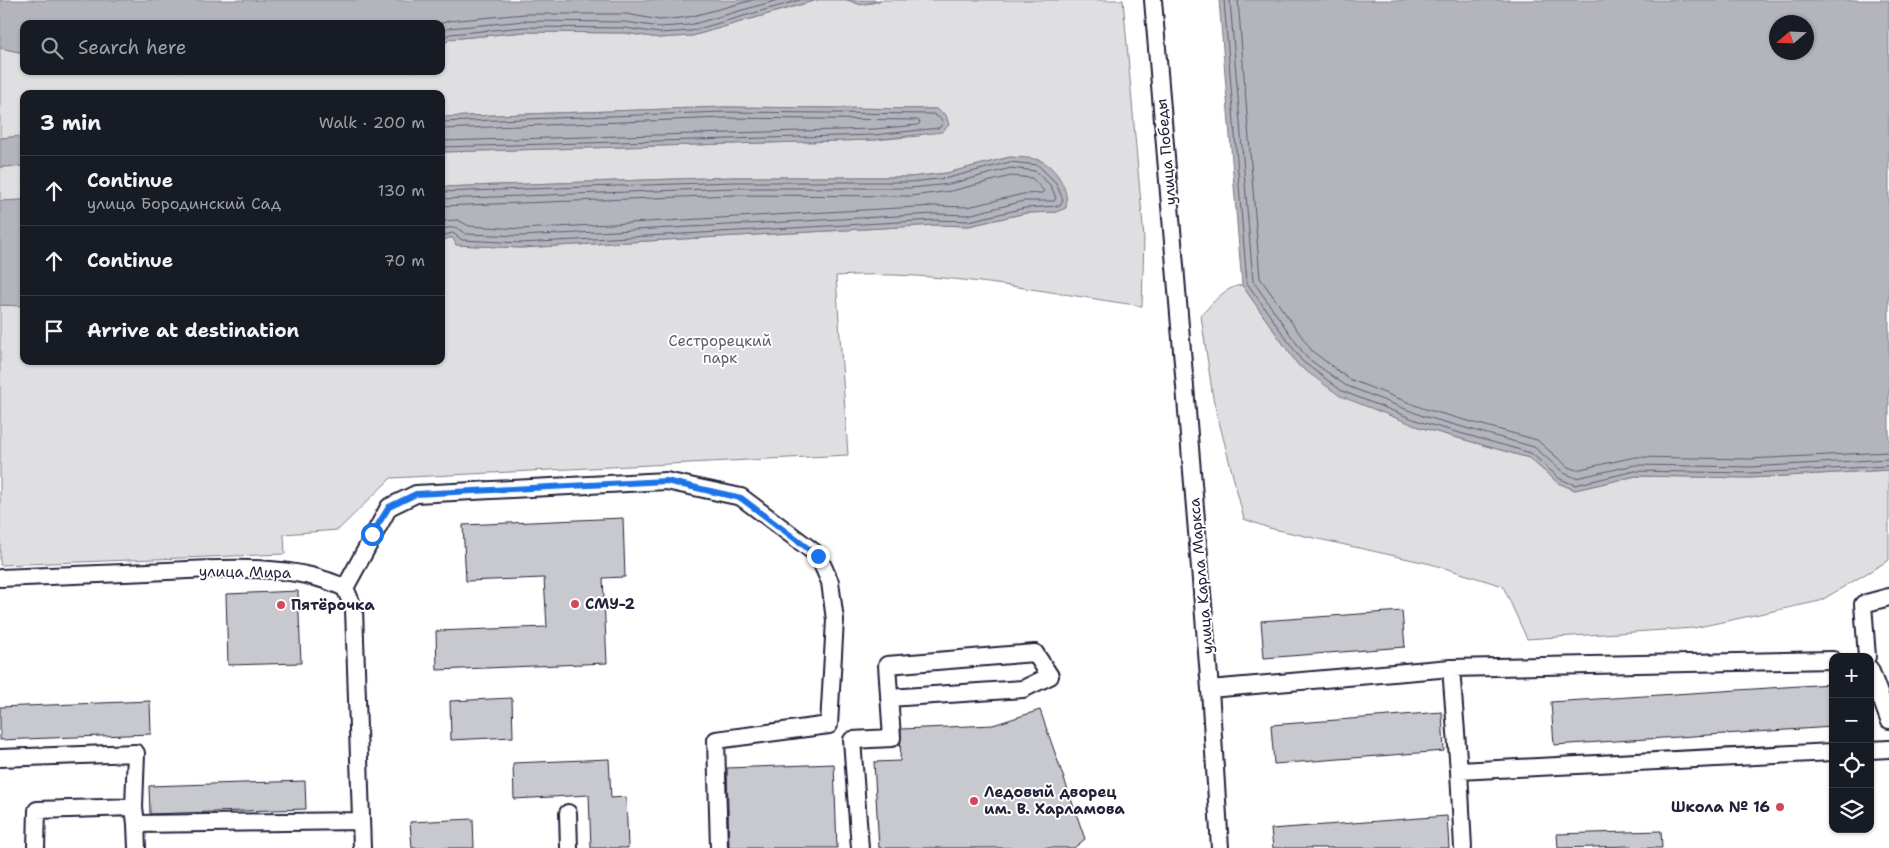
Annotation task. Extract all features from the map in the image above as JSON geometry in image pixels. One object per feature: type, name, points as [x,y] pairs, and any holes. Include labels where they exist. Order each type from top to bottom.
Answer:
[{"type":"street","name":"улица Победы","points":[[1153,0],[1178,304]]},
{"type":"street","name":"улица Карла Маркса","points":[[1178,304],[1210,689],[1220,848]]},
{"type":"street","points":[[362,848],[354,609],[345,588],[389,507],[416,494],[666,481],[741,498],[818,556],[830,582],[835,620],[830,725],[716,740],[718,848]]},
{"type":"street","name":"улица Мира","points":[[0,578],[180,570],[276,570],[318,576],[345,588]]},
{"type":"street","points":[[1867,653],[1863,604],[1889,597]]},
{"type":"street","points":[[860,848],[852,740],[892,738],[887,666],[1035,653],[1050,676],[1023,689],[890,698]]},
{"type":"street","points":[[1210,689],[1451,668],[1829,660]]},
{"type":"street","points":[[1451,668],[1463,848]]},
{"type":"street","points":[[1874,680],[1889,720]]},
{"type":"street","points":[[1874,750],[1889,748]]},
{"type":"street","points":[[1459,771],[1829,752]]},
{"type":"street","points":[[0,758],[136,753],[134,807],[137,848]]},
{"type":"street","points":[[36,848],[37,810],[134,807]]},
{"type":"street","points":[[568,813],[569,848]]},
{"type":"street","points":[[136,824],[361,821]]},
{"type":"green space","name":"Сестрорецкий парк","points":[[817,0],[846,0],[867,4],[881,0],[1123,0],[1144,238],[1142,306],[951,279],[874,275],[836,276],[848,455],[391,478],[338,530],[284,534],[285,554],[0,565],[0,305],[20,306],[20,365],[445,365],[445,240],[448,238],[454,238],[457,245],[521,248],[936,225],[969,226],[1026,213],[1056,212],[1052,169],[1040,160],[1010,157],[947,173],[910,177],[734,177],[445,187],[445,152],[874,140],[920,136],[936,109],[724,107],[445,117],[445,90],[20,90],[20,136],[0,138],[0,48],[20,52],[20,75],[445,75],[445,43],[450,39],[525,32],[625,33],[659,38],[692,36]]},
{"type":"green space","points":[[20,166],[20,200],[0,201],[0,167]]},
{"type":"green space","points":[[1242,285],[1298,365],[1419,427],[1529,458],[1558,483],[1575,490],[1636,476],[1750,478],[1889,470],[1889,560],[1820,601],[1694,628],[1527,639],[1503,586],[1431,564],[1269,528],[1244,519],[1213,398],[1201,316],[1224,292]]},
{"type":"water","points":[[0,0],[817,0],[692,36],[659,38],[625,33],[525,32],[450,39],[445,43],[445,20],[20,20],[20,52],[0,48]]},
{"type":"water","points":[[847,0],[881,0],[861,5]]},
{"type":"water","points":[[1219,0],[1889,0],[1889,470],[1750,478],[1636,476],[1575,490],[1558,483],[1529,458],[1419,427],[1340,396],[1298,365],[1242,285]]},
{"type":"water","points":[[724,107],[936,109],[946,115],[949,125],[942,132],[874,140],[445,152],[445,117]]},
{"type":"water","points":[[20,136],[20,166],[0,167],[0,138]]},
{"type":"water","points":[[1010,157],[1035,159],[1051,167],[1056,173],[1066,194],[1066,208],[1056,212],[1026,213],[969,226],[936,225],[521,248],[456,245],[453,238],[445,240],[445,187],[734,177],[910,177],[947,173]]},
{"type":"water","points":[[20,200],[20,306],[0,305],[0,201]]},
{"type":"building","name":"СМУ-2","points":[[623,518],[625,577],[603,578],[607,663],[437,670],[436,631],[547,627],[544,578],[466,581],[463,525]]},
{"type":"building","points":[[298,591],[301,663],[228,665],[226,594]]},
{"type":"building","points":[[1402,611],[1405,647],[1264,658],[1261,621]]},
{"type":"building","points":[[1829,684],[1829,727],[1554,745],[1551,702]]},
{"type":"building","points":[[512,698],[513,737],[451,740],[450,701]]},
{"type":"building","points":[[150,701],[151,734],[0,740],[0,707]]},
{"type":"building","name":"Ледовый дворец им. В. Харламова","points":[[1040,710],[1085,839],[1074,848],[879,848],[874,762],[900,761],[901,729],[993,725]]},
{"type":"building","points":[[1442,712],[1444,751],[1274,764],[1271,725]]},
{"type":"building","points":[[609,759],[611,798],[626,797],[628,848],[591,848],[589,795],[514,799],[513,763]]},
{"type":"building","points":[[834,764],[837,848],[729,848],[727,768]]},
{"type":"building","points":[[305,781],[306,809],[150,814],[149,786]]},
{"type":"building","points":[[1447,816],[1449,848],[1273,848],[1271,829]]},
{"type":"building","points":[[473,819],[474,848],[412,848],[410,822]]},
{"type":"building","points":[[1661,831],[1662,848],[1631,848],[1631,846],[1558,848],[1557,834]]},
{"type":"place","name":"СМУ-2","points":[[575,604]]},
{"type":"place","name":"Пятёрочка","points":[[281,605]]},
{"type":"place","name":"Ледовый дворец им. В. Харламова","points":[[974,801]]},
{"type":"place","name":"Школа № 16","points":[[1780,807]]},
{"type":"route","points":[[372,534],[389,507],[416,494],[666,481],[741,498],[818,556]]}]
